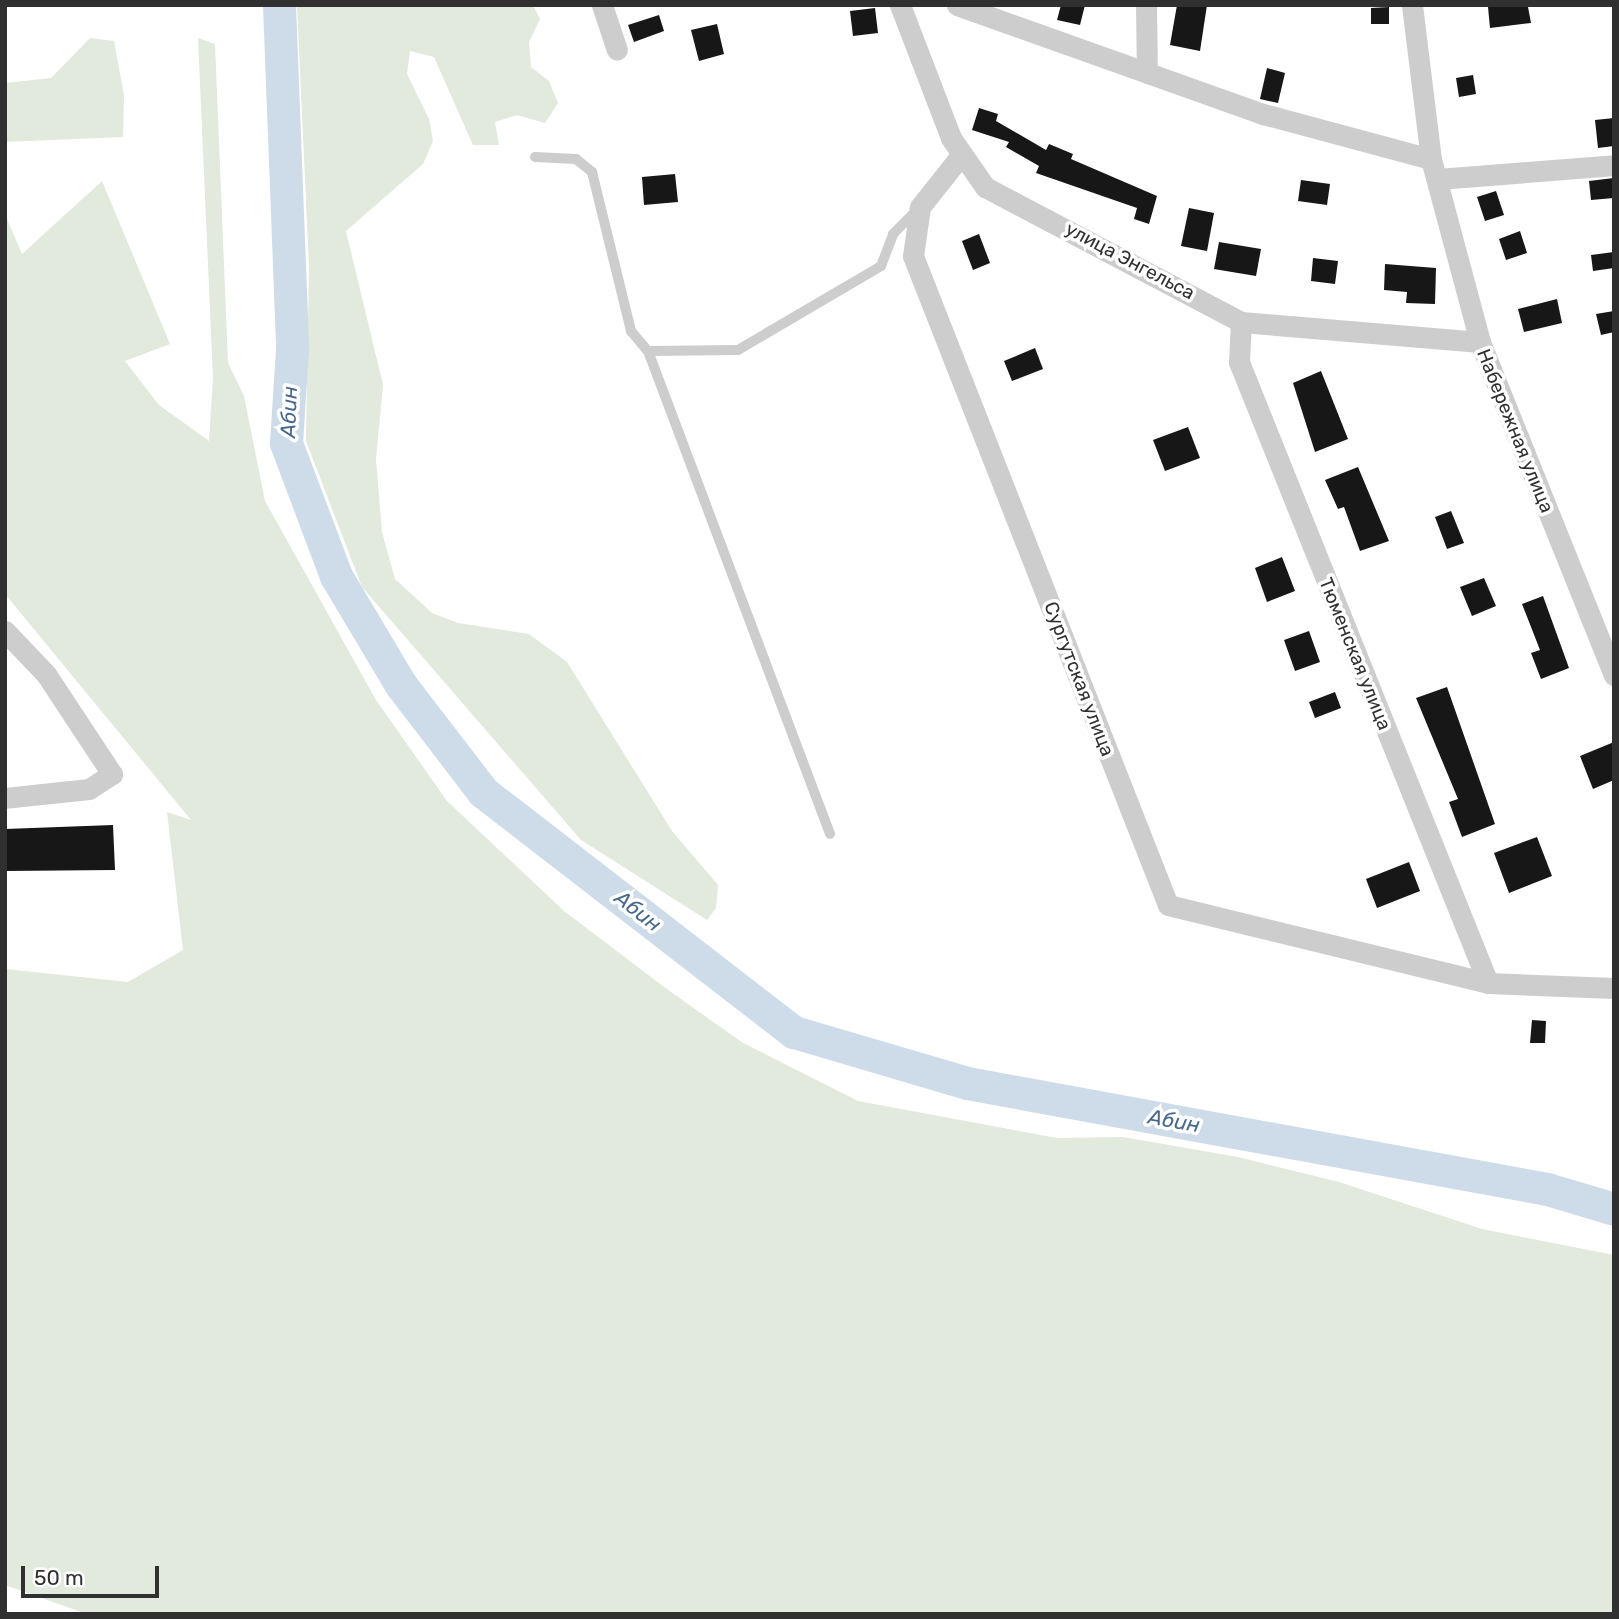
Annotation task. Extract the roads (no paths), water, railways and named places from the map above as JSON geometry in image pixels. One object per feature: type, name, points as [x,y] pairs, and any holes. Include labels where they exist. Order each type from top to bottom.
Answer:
[{"type":"street","points":[[602,5],[617,50]]},
{"type":"street","name":"улица Энгельса","points":[[900,5],[951,138],[985,187],[1241,322],[1480,342]]},
{"type":"street","points":[[957,5],[1264,114],[1435,169],[1614,165]]},
{"type":"street","points":[[1146,5],[1147,73]]},
{"type":"street","name":"Набережная улица","points":[[1412,5],[1435,169],[1480,342],[1614,675]]},
{"type":"street","points":[[920,207],[962,154]]},
{"type":"street","name":"Сургутская улица","points":[[920,207],[913,257],[1168,905],[1488,984]]},
{"type":"street","name":"Тюменская улица","points":[[1241,322],[1239,362],[1488,984]]},
{"type":"street","points":[[5,631],[46,674],[94,739],[111,774],[89,789],[5,798]]},
{"type":"street","points":[[1488,984],[1614,988]]},
{"type":"lane","points":[[535,157],[576,159],[592,172],[631,331],[648,351],[830,834]]},
{"type":"lane","points":[[648,351],[738,350],[881,266],[893,234],[920,207]]},
{"type":"waterway","name":"Абин","points":[[279,5],[292,350],[286,443],[336,576],[401,685],[483,792],[794,1032],[967,1083],[1547,1189],[1614,1209]]}]
